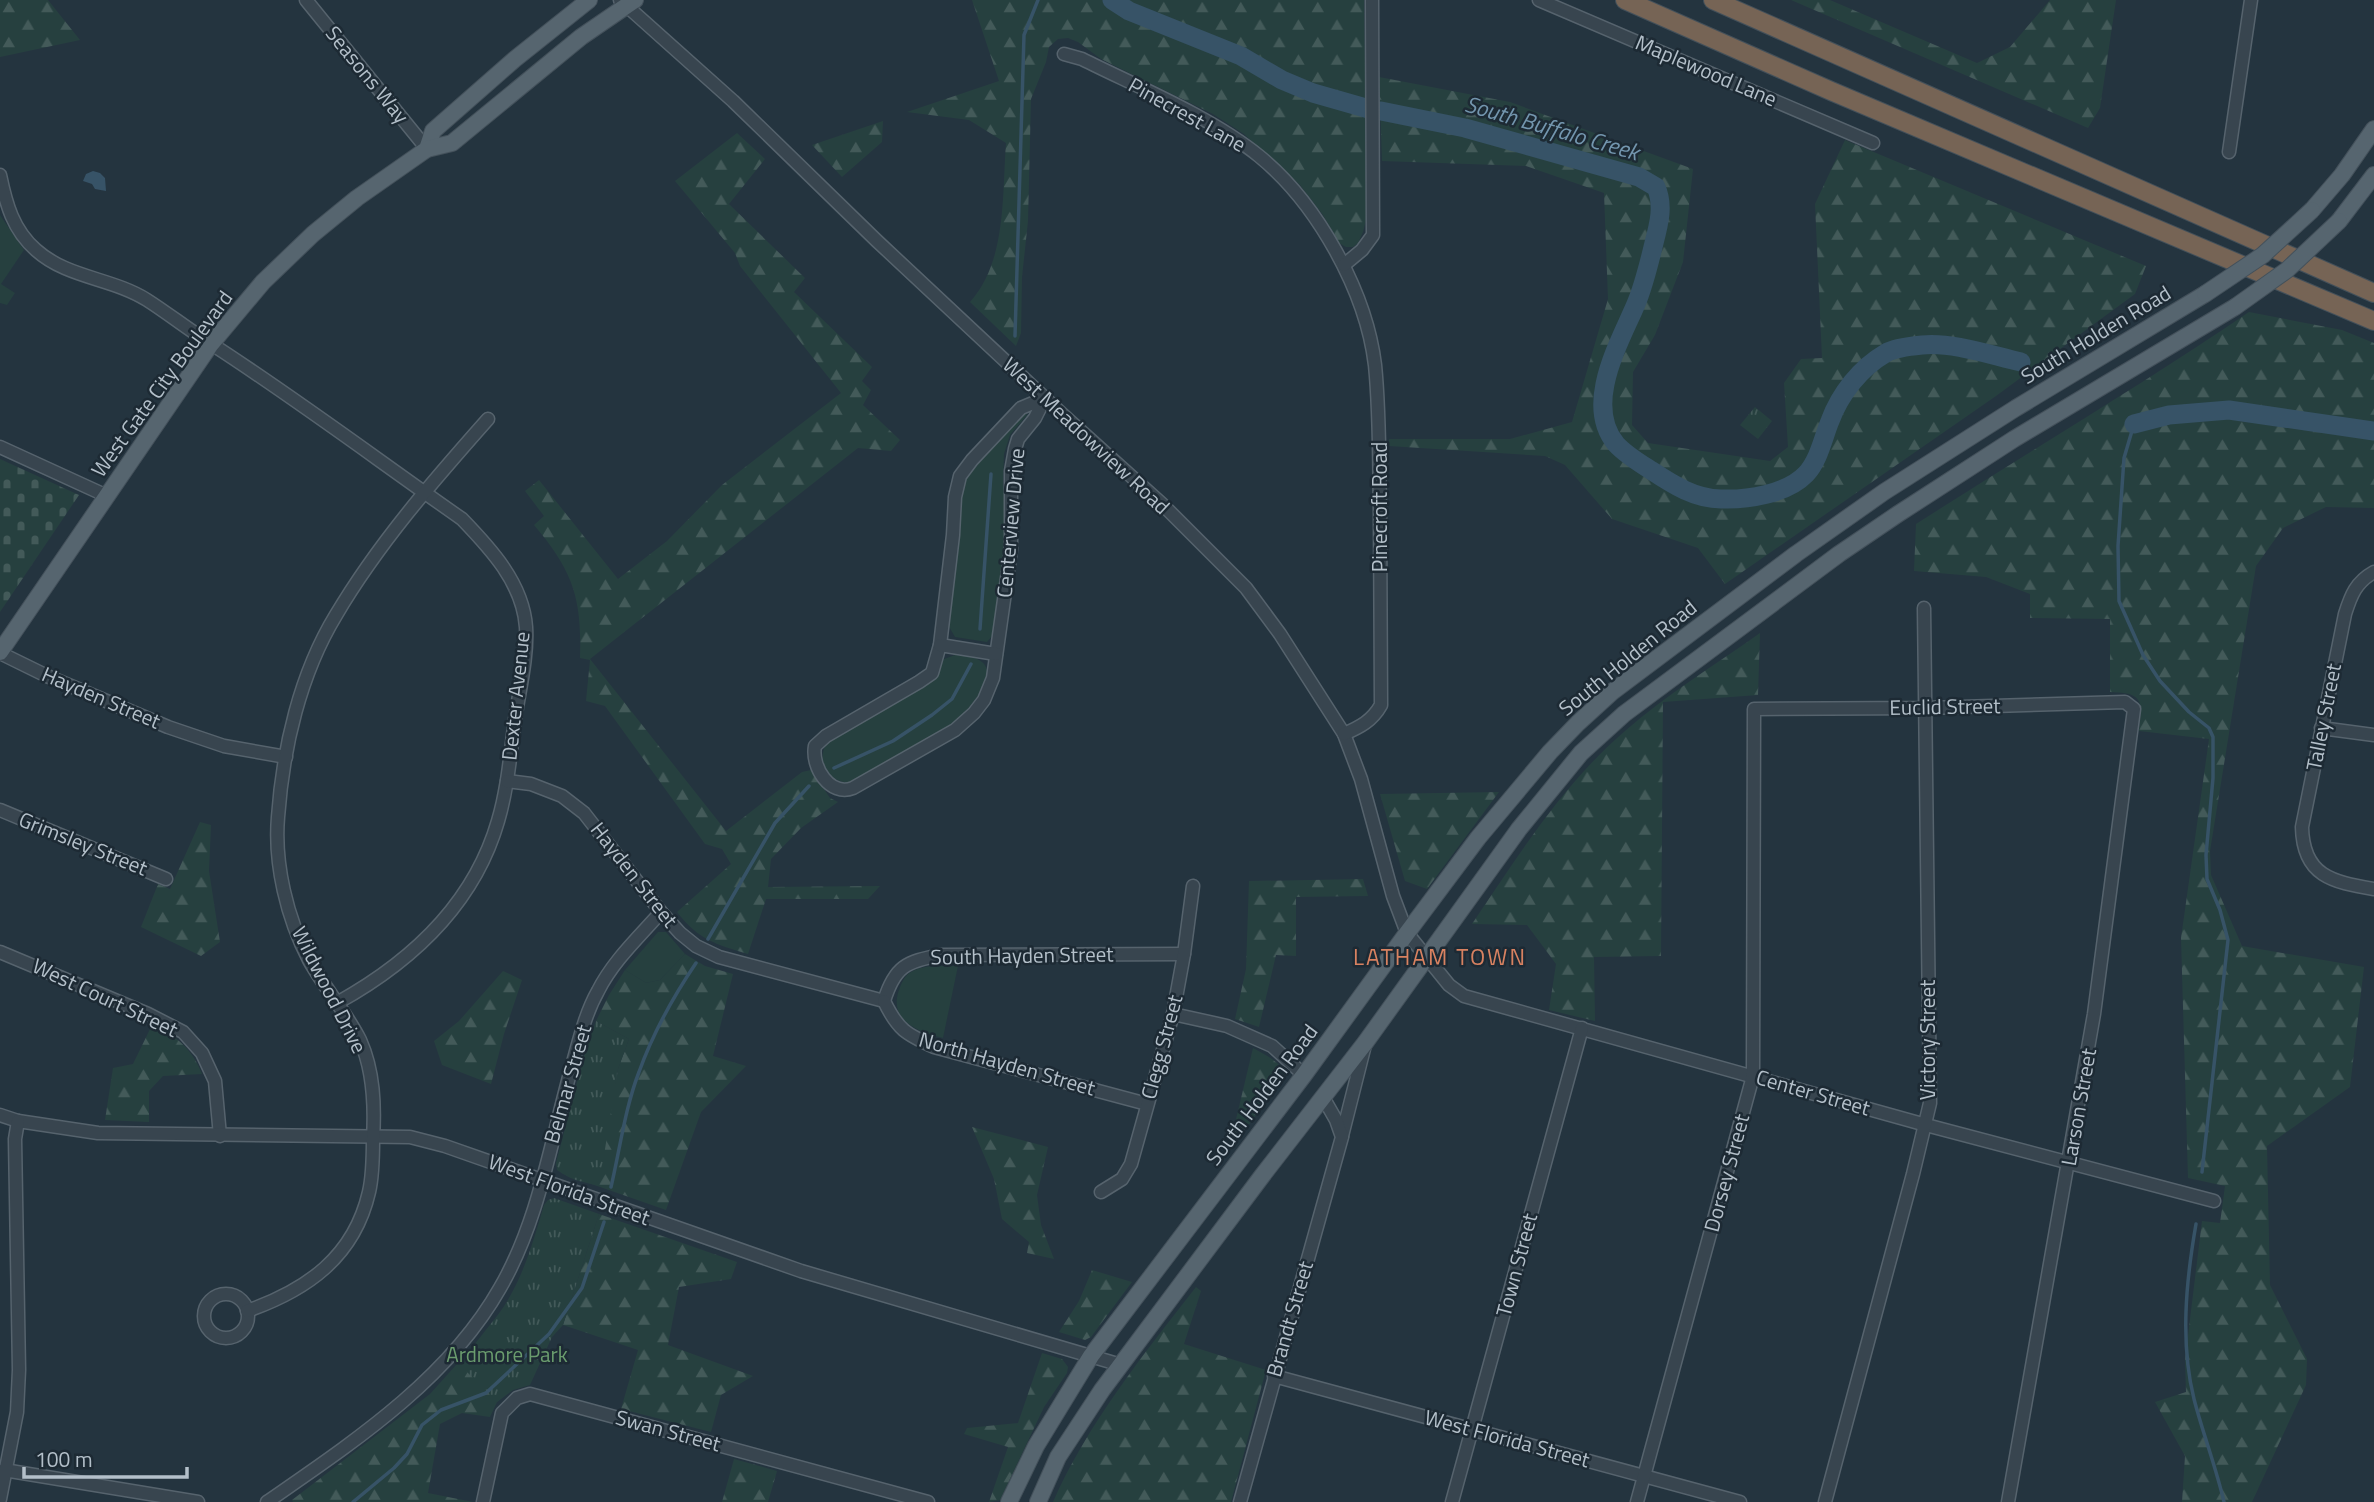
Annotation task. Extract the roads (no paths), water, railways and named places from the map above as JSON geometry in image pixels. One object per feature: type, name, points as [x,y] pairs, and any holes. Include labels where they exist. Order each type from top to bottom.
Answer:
[{"type":"highway","points":[[1607,0],[1729,44]]},
{"type":"highway","points":[[1625,0],[2374,321]]},
{"type":"highway","points":[[1713,0],[2374,293]]},
{"type":"highway","points":[[1722,0],[1745,14]]},
{"type":"main road","name":"West Gate City Boulevard","points":[[427,149],[433,131],[515,59],[589,0]]},
{"type":"main road","name":"West Gate City Boulevard","points":[[0,653],[211,344],[263,282],[313,234],[357,198],[427,149],[452,143],[627,2]]},
{"type":"main road","name":"South Holden Road","points":[[1009,1502],[1036,1446],[1091,1356],[1304,1075],[1406,933],[1524,782],[1578,723],[1612,692],[1796,554],[1884,492],[2016,408],[2205,294],[2263,255],[2312,209],[2342,175],[2374,129]]},
{"type":"main road","name":"South Holden Road","points":[[1038,1502],[1067,1442],[1121,1365],[1365,1043],[1519,829],[1581,753],[1624,714],[1898,513],[2014,439],[2235,307],[2287,270],[2339,221],[2374,175]]},
{"type":"street","name":"Seasons Way","points":[[306,0],[427,149]]},
{"type":"street","points":[[1343,265],[1362,250],[1373,235],[1372,0]]},
{"type":"street","name":"Maplewood Lane","points":[[1539,0],[1873,144]]},
{"type":"street","points":[[2229,152],[2250,0]]},
{"type":"street","name":"West Meadowview Road","points":[[627,2],[877,241],[1162,504],[1246,588],[1280,634],[1343,734],[1361,779],[1393,896],[1406,933],[1426,959]]},
{"type":"street","name":"Pinecrest Lane","points":[[1064,54],[1082,59],[1210,124],[1260,157],[1309,208],[1343,265]]},
{"type":"street","points":[[0,175],[5,200],[15,224],[21,235],[44,257],[62,267],[134,292],[211,344]]},
{"type":"street","name":"Pinecroft Road","points":[[1343,265],[1366,324],[1374,363],[1379,429],[1381,705],[1376,714],[1364,724],[1343,734]]},
{"type":"street","name":"Dexter Avenue","points":[[211,344],[461,519],[489,547],[506,572],[518,597],[526,626],[507,780],[490,847],[474,880],[453,911],[434,932],[393,967],[337,1003]]},
{"type":"street","name":"Centerview Drive","points":[[1045,398],[1014,449],[1011,486],[1013,530],[993,678],[989,690],[964,724],[853,789],[835,789],[816,765],[815,746],[826,736],[932,673],[940,645],[955,497],[961,476],[972,460],[1021,408],[1045,398]]},
{"type":"street","name":"Wildwood Drive","points":[[247,1311],[307,1284],[327,1266],[349,1241],[369,1192],[375,1107],[366,1061],[360,1041],[309,960],[285,897],[279,859],[278,819],[286,757],[306,680],[335,615],[393,531],[488,419]]},
{"type":"street","points":[[0,447],[107,495]]},
{"type":"street","name":"Talley Street","points":[[2369,575],[2351,593],[2348,603],[2302,827],[2303,846],[2323,876],[2340,883],[2374,888]]},
{"type":"street","name":"Victory Street","points":[[1825,1502],[1930,1102],[1924,607]]},
{"type":"street","points":[[940,645],[996,654]]},
{"type":"street","name":"Hayden Street","points":[[0,653],[47,676],[168,727],[225,746],[286,757]]},
{"type":"street","name":"Euclid Street","points":[[1754,709],[1927,708],[2125,702],[2134,709]]},
{"type":"street","name":"Dorsey Street","points":[[1637,1502],[1753,1076],[1754,709]]},
{"type":"street","name":"Larson Street","points":[[2008,1502],[2094,1014],[2134,709]]},
{"type":"street","points":[[2321,728],[2374,735]]},
{"type":"street","name":"Hayden Street","points":[[507,780],[531,784],[562,796],[584,813],[661,912],[696,947],[719,957],[884,1001]]},
{"type":"street","name":"Grimsley Street","points":[[0,810],[166,878]]},
{"type":"street","name":"Clegg Street","points":[[1101,1192],[1122,1179],[1131,1164],[1173,1014],[1193,886]]},
{"type":"street","name":"Belmar Street","points":[[267,1502],[371,1426],[430,1376],[477,1323],[501,1287],[519,1249],[541,1181],[582,1031],[598,991],[614,966],[661,912]]},
{"type":"street","name":"West Court Street","points":[[0,951],[183,1032],[202,1053],[215,1081],[220,1136]]},
{"type":"street","name":"South Hayden Street","points":[[884,1001],[889,983],[897,971],[913,960],[940,955],[1184,954]]},
{"type":"street","name":"Center Street","points":[[1426,959],[1449,985],[1464,996],[1926,1125],[2214,1201]]},
{"type":"street","name":"North Hayden Street","points":[[884,1001],[892,1017],[906,1034],[934,1047],[1147,1104]]},
{"type":"street","points":[[1173,1014],[1227,1026],[1272,1045],[1304,1075]]},
{"type":"street","name":"Town Street","points":[[1452,1502],[1581,1028]]},
{"type":"street","name":"Brandt Street","points":[[1240,1502],[1273,1376],[1342,1137],[1365,1043]]},
{"type":"street","points":[[1324,1098],[1342,1137]]},
{"type":"street","name":"West Florida Street","points":[[0,1115],[19,1121],[98,1133],[410,1137],[445,1146],[801,1271],[1121,1365]]},
{"type":"street","points":[[0,1499],[17,1412],[19,1370],[15,1139],[19,1121]]},
{"type":"street","name":"West Florida Street","points":[[1273,1376],[1740,1502]]},
{"type":"street","name":"Swan Street","points":[[483,1502],[502,1413],[517,1398],[530,1394],[928,1502]]},
{"type":"street","points":[[4,1469],[198,1502]]},
{"type":"water","points":[[93,171],[105,178],[106,191],[95,189],[92,184],[83,181],[86,174]]},
{"type":"waterway","points":[[1015,336],[1024,35],[1038,0]]},
{"type":"waterway","name":"South Buffalo Creek","points":[[1112,0],[1129,11],[1241,56],[1282,80],[1313,93],[1369,109]]},
{"type":"waterway","name":"South Buffalo Creek","points":[[1381,111],[1465,128],[1639,177],[1656,187],[1660,208],[1658,229],[1636,304],[1608,373],[1603,411],[1607,428],[1620,448],[1684,490],[1711,498],[1731,499],[1778,491],[1798,481],[1814,462],[1834,411],[1845,392],[1859,374],[1889,351],[1922,345],[1947,345],[2021,362]]},
{"type":"waterway","name":"South Buffalo Creek","points":[[2134,424],[2169,415],[2229,410],[2374,431]]},
{"type":"waterway","points":[[2134,424],[2124,458],[2118,546],[2119,601],[2143,655],[2160,681],[2189,712],[2209,728],[2213,737],[2207,879],[2220,910],[2228,940],[2202,1172]]},
{"type":"waterway","points":[[980,629],[991,474]]},
{"type":"waterway","points":[[834,768],[893,741],[932,715],[952,699],[971,664]]},
{"type":"waterway","points":[[708,939],[775,823],[809,786]]},
{"type":"waterway","points":[[611,1187],[626,1114],[639,1072],[664,1016],[696,963]]},
{"type":"waterway","points":[[353,1502],[407,1454],[422,1425],[441,1410],[486,1393],[549,1334],[582,1288],[604,1222]]},
{"type":"waterway","points":[[2196,1224],[2187,1290],[2187,1356],[2194,1399],[2224,1502]]},
{"type":"district","name":"LATHAM TOWN","points":[[1440,957]]},
{"type":"park label","name":"Ardmore Park","points":[[507,1355]]}]
